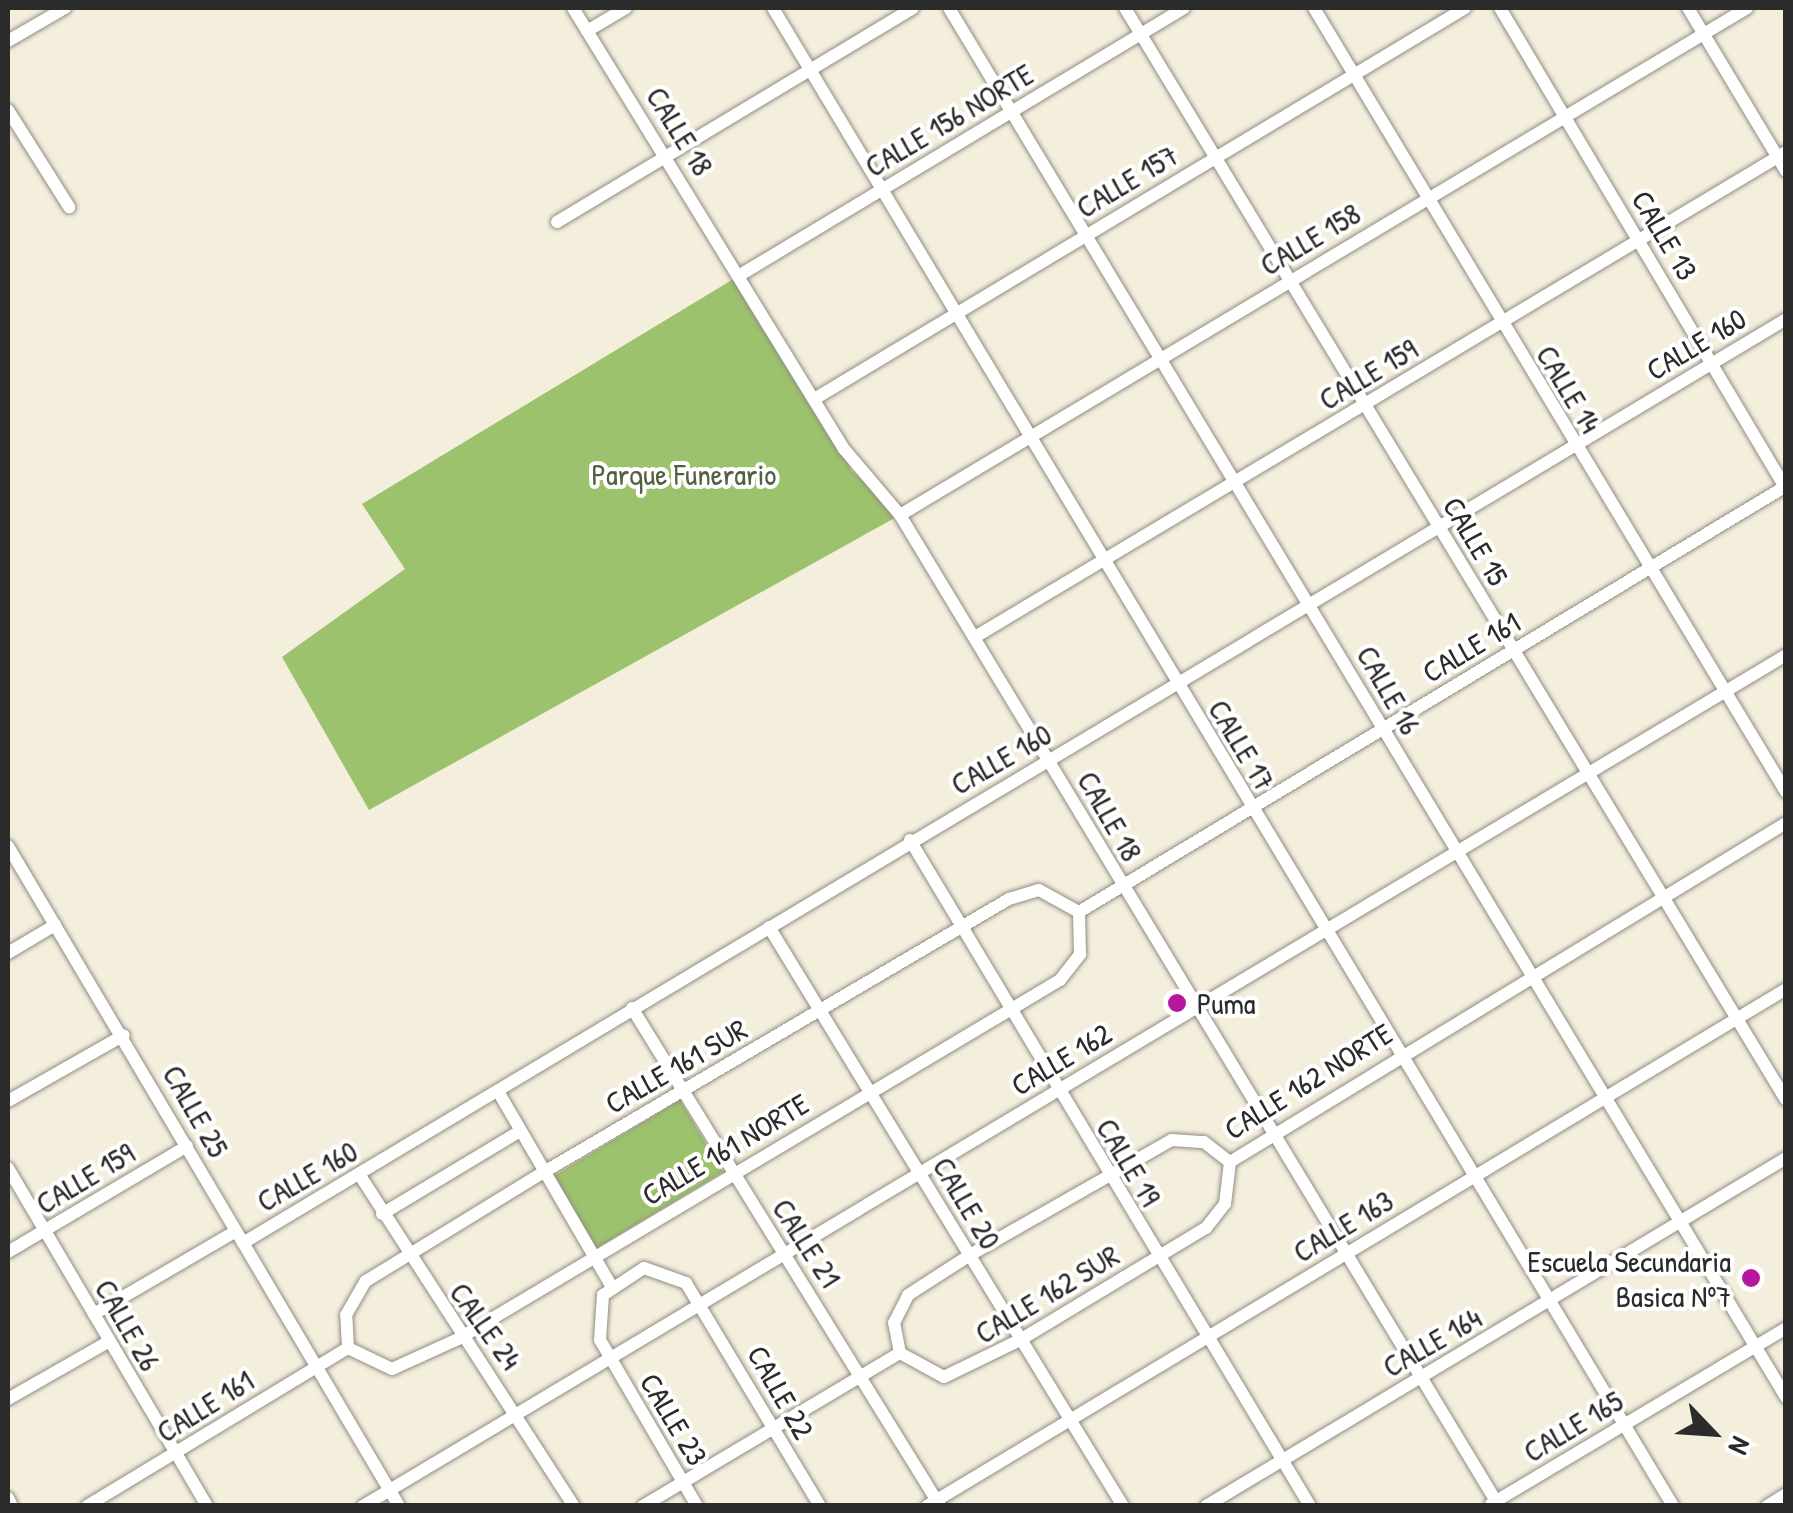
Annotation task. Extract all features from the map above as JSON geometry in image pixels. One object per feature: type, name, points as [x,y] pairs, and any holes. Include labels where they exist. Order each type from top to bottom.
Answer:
[{"type":"street","points":[[8,42],[65,8]]},
{"type":"street","name":"CALLE 18","points":[[573,8],[859,472],[900,515],[1193,1008],[1346,1252],[1495,1504]]},
{"type":"street","points":[[587,31],[626,8]]},
{"type":"street","name":"CALLE 17","points":[[772,8],[1106,561],[1250,809],[1673,1506]]},
{"type":"street","points":[[557,222],[913,8]]},
{"type":"street","name":"CALLE 16","points":[[950,8],[1786,1397]]},
{"type":"street","name":"CALLE 15","points":[[1125,8],[1658,896],[1786,1100]]},
{"type":"street","name":"CALLE 156 NORTE","points":[[740,275],[1184,8]]},
{"type":"street","name":"CALLE 14","points":[[1314,8],[1574,446],[1786,792]]},
{"type":"street","name":"CALLE 157","points":[[816,398],[1465,8]]},
{"type":"street","name":"CALLE 13","points":[[1500,8],[1785,487]]},
{"type":"street","points":[[1688,8],[1781,154],[1786,172]]},
{"type":"street","name":"CALLE 158","points":[[900,515],[1747,8]]},
{"type":"street","points":[[8,110],[69,207]]},
{"type":"street","name":"CALLE 159","points":[[975,637],[1781,154]]},
{"type":"street","name":"CALLE 160","points":[[94,1314],[360,1174],[498,1093],[910,840],[1786,319]]},
{"type":"street","name":"CALLE 161","points":[[1080,912],[1785,487]]},
{"type":"street","name":"CALLE 162","points":[[363,1506],[1786,655]]},
{"type":"street","name":"CALLE 162 NORTE","points":[[900,1353],[894,1323],[908,1295],[970,1255],[1172,1140],[1204,1142],[1230,1162],[1530,974],[1786,823]]},
{"type":"street","name":"CALLE 19","points":[[910,840],[1107,1176],[1310,1506]]},
{"type":"street","name":"CALLE 25","points":[[8,846],[124,1035],[399,1506]]},
{"type":"street","name":"CALLE 161 SUR","points":[[348,1348],[355,1296],[407,1255],[544,1172],[1026,892],[1080,912]]},
{"type":"street","name":"CALLE 161 NORTE","points":[[348,1348],[392,1369],[458,1339],[1010,1010],[1072,969],[1083,940],[1080,912]]},
{"type":"street","points":[[8,952],[56,925]]},
{"type":"street","name":"CALLE 20","points":[[769,927],[1123,1506]]},
{"type":"street","name":"CALLE 163","points":[[934,1504],[1786,989]]},
{"type":"street","name":"CALLE 21","points":[[632,1008],[680,1092],[861,1375],[934,1504]]},
{"type":"street","points":[[8,1101],[124,1035]]},
{"type":"street","points":[[498,1093],[610,1284]]},
{"type":"street","points":[[382,1214],[520,1131]]},
{"type":"street","name":"CALLE 159","points":[[8,1252],[187,1146]]},
{"type":"street","name":"CALLE 164","points":[[1206,1506],[1550,1302],[1679,1218],[1786,1158]]},
{"type":"street","name":"CALLE 162 SUR","points":[[900,1353],[944,1377],[1020,1340],[1218,1216],[1230,1162]]},
{"type":"street","name":"CALLE 26","points":[[8,1168],[207,1506]]},
{"type":"street","name":"CALLE 24","points":[[360,1174],[458,1339],[518,1411],[574,1506]]},
{"type":"street","points":[[610,1284],[657,1268],[700,1303]]},
{"type":"street","points":[[609,1358],[596,1325],[610,1284]]},
{"type":"street","name":"CALLE 22","points":[[700,1303],[820,1506]]},
{"type":"street","name":"CALLE 165","points":[[1495,1504],[1786,1328]]},
{"type":"street","points":[[8,1399],[108,1342]]},
{"type":"street","name":"CALLE 161","points":[[87,1506],[348,1348]]},
{"type":"street","points":[[643,1506],[900,1353]]},
{"type":"street","name":"CALLE 23","points":[[609,1358],[697,1506]]},
{"type":"street","points":[[1767,1506],[1786,1494]]},
{"type":"street","points":[[8,1498],[12,1506]]},
{"type":"green space","name":"Parque Funerario","points":[[740,275],[852,471],[900,515],[369,810],[282,657],[405,569],[362,504]]},
{"type":"green space","points":[[680,1100],[723,1172],[596,1248],[553,1176]]},
{"type":"place","name":"Puma","points":[[1177,1003]]},
{"type":"place","name":"Escuela Secundaria Basica Nº7","points":[[1751,1278]]}]
